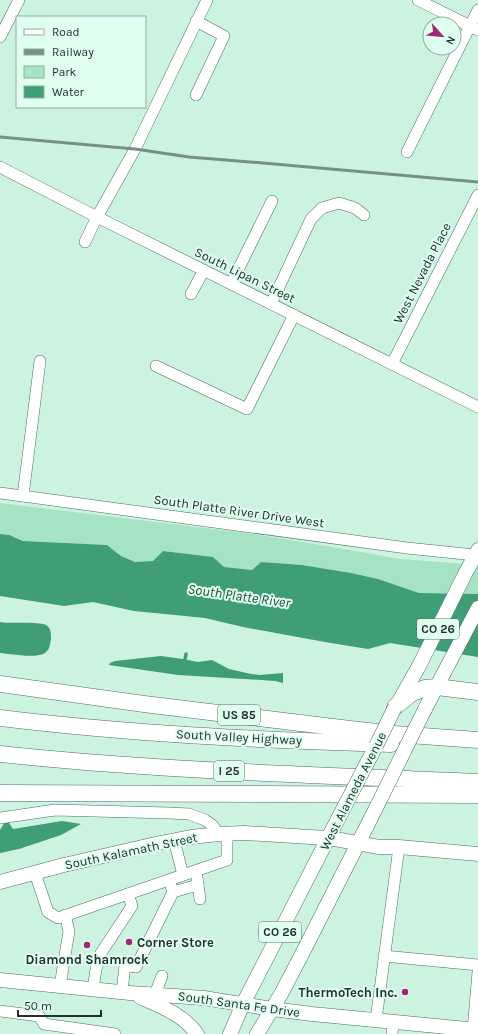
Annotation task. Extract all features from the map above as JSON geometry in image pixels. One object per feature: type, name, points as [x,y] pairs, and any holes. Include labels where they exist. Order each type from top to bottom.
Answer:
[{"type":"highway","name":"US 85","points":[[0,684],[144,704],[350,729],[478,740]]},
{"type":"highway","points":[[395,707],[412,693],[425,688],[437,687],[478,692]]},
{"type":"highway","name":"South Valley Highway","points":[[0,718],[179,735],[438,745],[478,748]]},
{"type":"highway","name":"I 25","points":[[0,754],[44,759],[203,770],[478,782]]},
{"type":"highway","points":[[0,792],[478,795]]},
{"type":"main road","name":"West Alameda Avenue","points":[[230,1034],[243,1004],[395,707],[420,666],[477,553]]},
{"type":"main road","name":"West Alameda Avenue","points":[[256,1034],[272,1009],[301,956],[446,668],[478,608]]},
{"type":"main road","name":"South Kalamath Street","points":[[0,882],[99,856],[174,840],[223,834],[266,834],[329,838],[379,847],[399,847],[478,854]]},
{"type":"main road","name":"South Santa Fe Drive","points":[[0,980],[204,998],[272,1009],[376,1020],[392,1028],[476,1030]]},
{"type":"main road","points":[[126,992],[179,1016],[194,1029],[197,1034]]},
{"type":"street","points":[[0,37],[19,0]]},
{"type":"street","points":[[85,242],[97,217],[135,149],[207,0]]},
{"type":"street","points":[[418,0],[474,28]]},
{"type":"street","points":[[407,152],[474,28],[478,10]]},
{"type":"street","points":[[196,21],[224,36],[196,95]]},
{"type":"street","name":"South Lipan Street","points":[[0,167],[478,407]]},
{"type":"street","name":"West Nevada Place","points":[[392,364],[478,195]]},
{"type":"street","points":[[231,284],[272,201]]},
{"type":"street","points":[[271,304],[311,219],[322,208],[339,203],[355,208],[364,215]]},
{"type":"street","points":[[191,294],[204,270]]},
{"type":"street","points":[[156,366],[247,409],[294,315]]},
{"type":"street","points":[[23,496],[40,361]]},
{"type":"street","name":"South Platte River Drive West","points":[[0,493],[407,548],[477,553]]},
{"type":"street","points":[[0,818],[55,810],[189,814],[205,820],[223,834],[227,860],[58,918],[48,912],[35,873]]},
{"type":"street","points":[[174,840],[183,875]]},
{"type":"street","points":[[376,1020],[399,847]]},
{"type":"street","points":[[196,871],[200,899]]},
{"type":"street","points":[[126,992],[125,965],[136,967],[173,892],[169,880]]},
{"type":"street","points":[[173,892],[198,885]]},
{"type":"street","points":[[93,989],[96,969],[101,953],[132,906],[128,894]]},
{"type":"street","points":[[60,986],[69,931],[65,915]]},
{"type":"street","points":[[384,956],[478,965]]},
{"type":"street","points":[[476,1030],[478,972]]},
{"type":"street","points":[[155,994],[162,976]]},
{"type":"street","points":[[0,1011],[39,1016],[44,1024],[115,1034]]},
{"type":"green space","points":[[0,503],[254,534],[400,559],[478,565],[478,594],[419,593],[378,579],[302,565],[261,562],[252,570],[224,567],[213,557],[164,551],[153,561],[135,562],[121,556],[107,545],[23,541],[9,535],[0,534]]},
{"type":"water","name":"South Platte River","points":[[0,534],[9,535],[23,541],[107,545],[121,556],[135,562],[153,561],[163,551],[213,557],[224,567],[252,570],[261,562],[302,565],[378,579],[419,593],[478,594],[478,657],[390,643],[368,649],[243,627],[205,618],[134,611],[93,602],[64,606],[0,596]]},
{"type":"water","points":[[0,622],[37,623],[48,626],[50,629],[51,639],[48,650],[43,654],[34,656],[0,653]]},
{"type":"water","points":[[161,656],[198,662],[212,660],[229,669],[251,674],[260,675],[283,673],[283,683],[262,680],[178,675],[109,665],[115,661]]},
{"type":"water","points":[[62,821],[81,824],[61,835],[19,849],[0,853],[0,830],[5,822],[9,823],[13,829]]},
{"type":"waterway","points":[[185,659],[186,654]]},
{"type":"railway","points":[[0,137],[135,149],[189,157],[478,182]]},
{"type":"place","name":"Corner Store","points":[[129,942]]},
{"type":"place","name":"Diamond Shamrock","points":[[87,945]]},
{"type":"place","name":"ThermoTech Inc.","points":[[405,992]]}]
